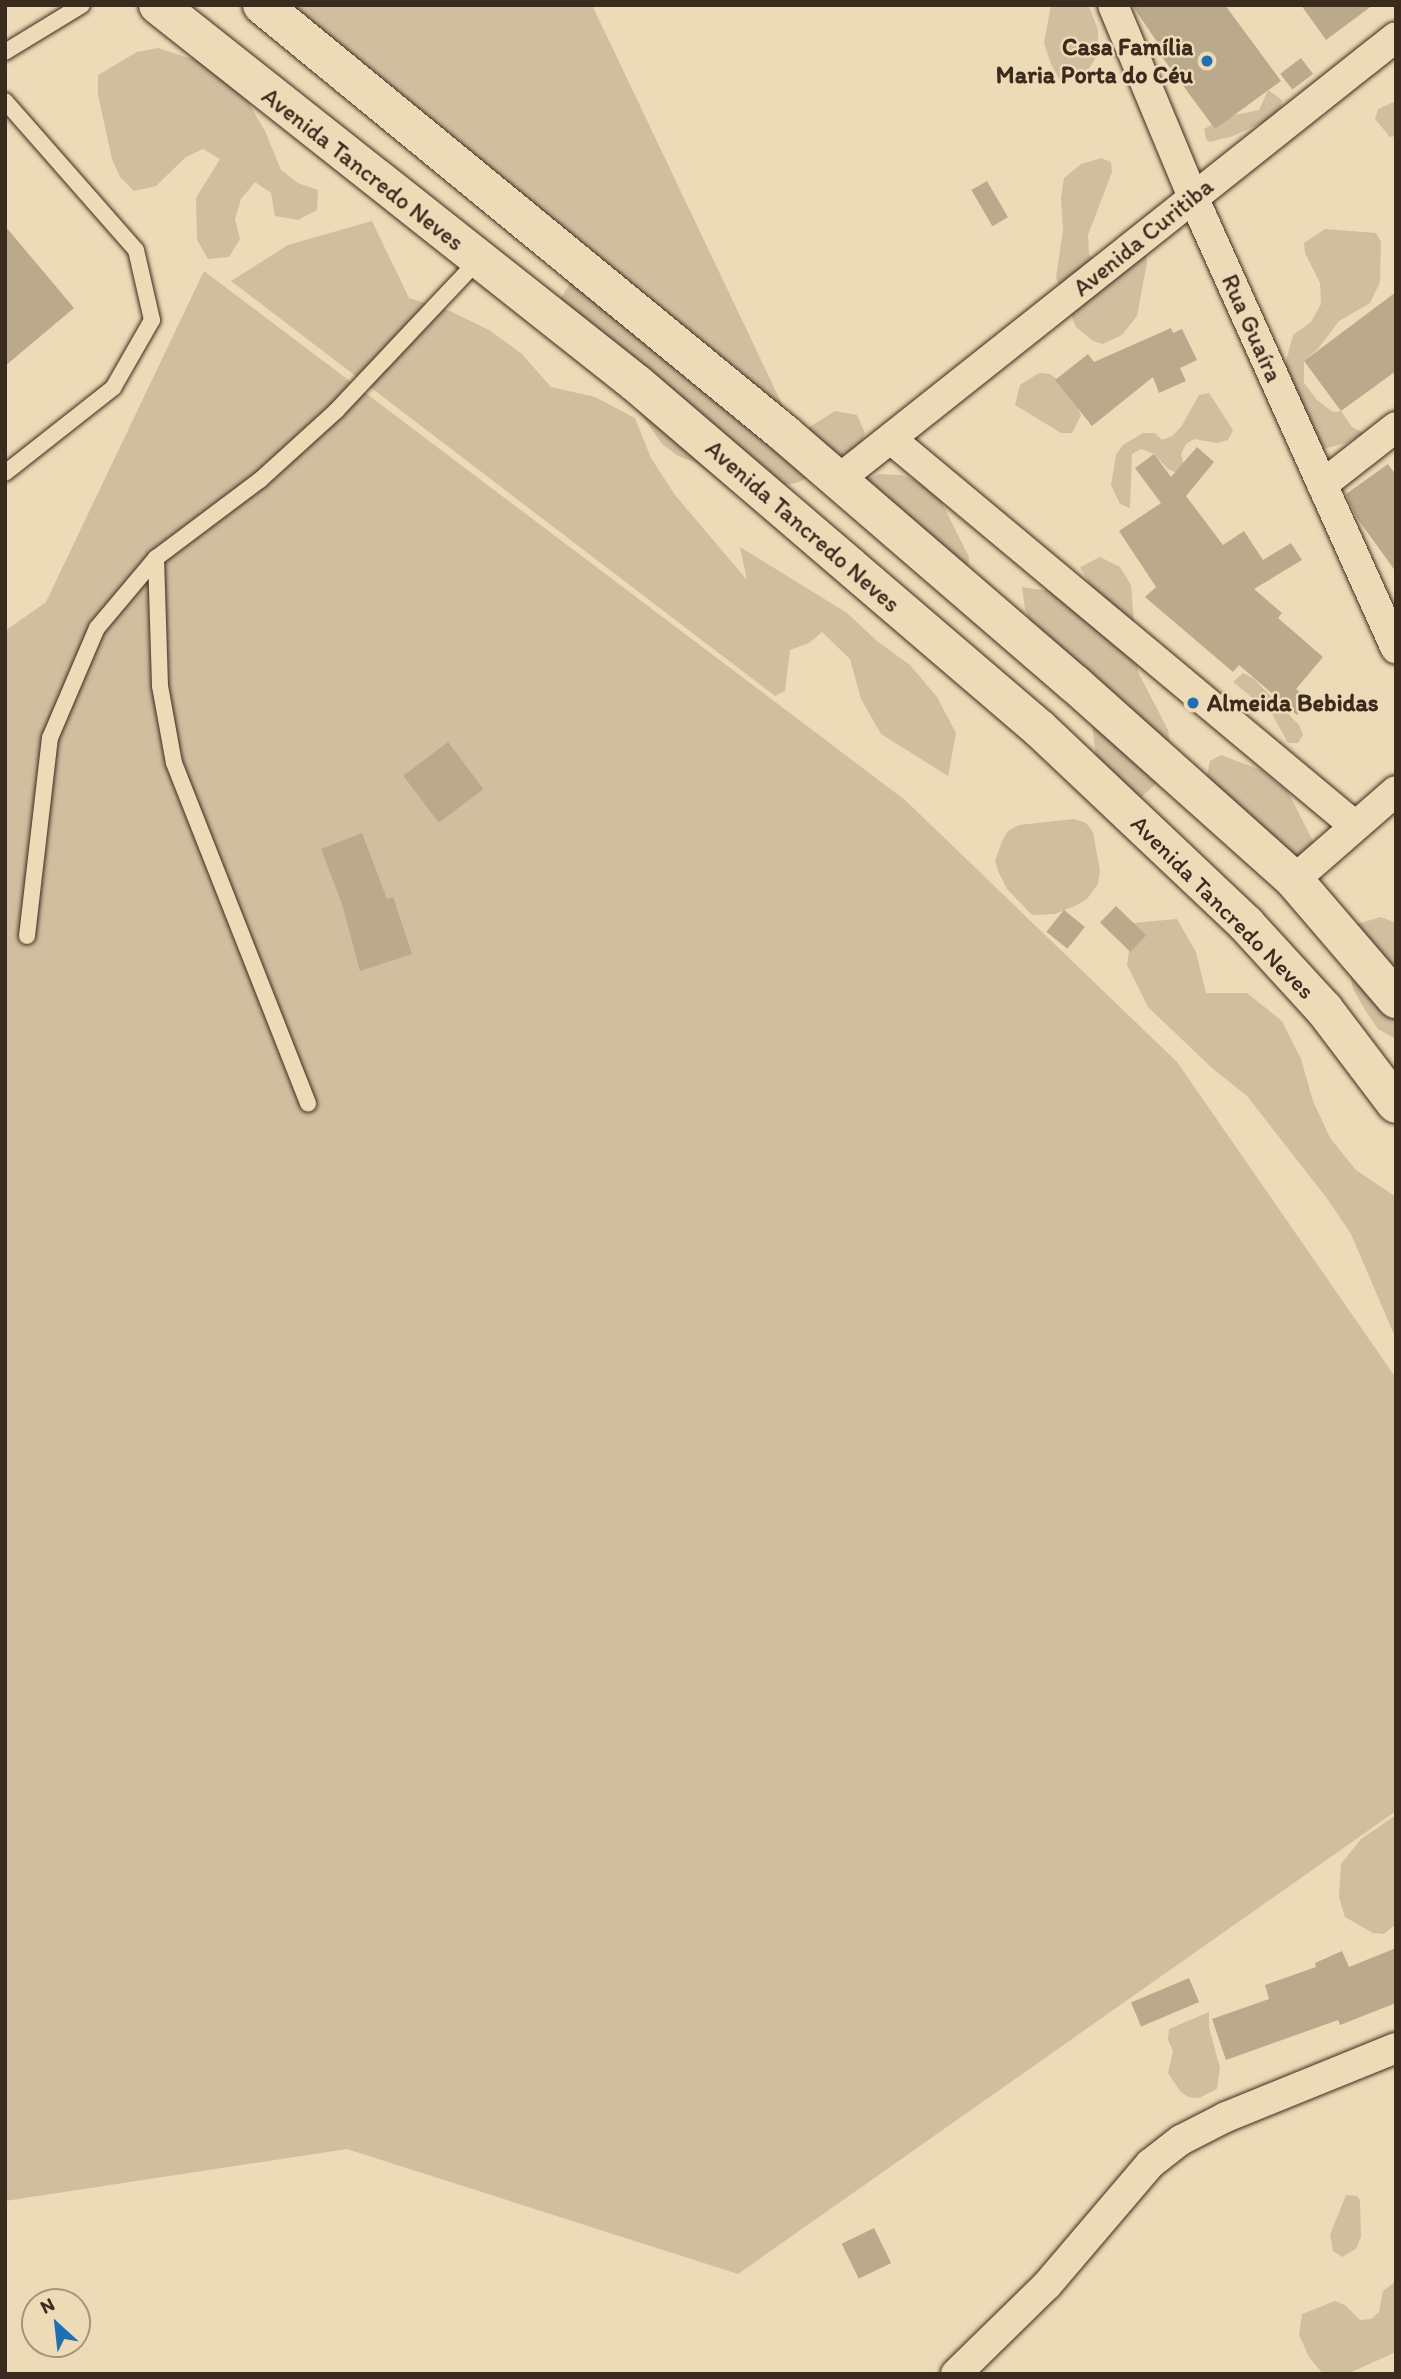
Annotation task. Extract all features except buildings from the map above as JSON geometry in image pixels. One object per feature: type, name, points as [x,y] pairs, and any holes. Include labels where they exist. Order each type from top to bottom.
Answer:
[{"type":"main road","name":"Avenida Tancredo Neves","points":[[158,5],[636,383],[1040,729],[1246,924],[1324,1009],[1396,1104]]},
{"type":"main road","points":[[262,5],[838,480],[1075,684],[1294,880],[1396,999]]},
{"type":"main road","points":[[331,144],[349,134],[370,96]]},
{"type":"street","name":"Rua Guaíra","points":[[1113,5],[1192,197],[1396,649]]},
{"type":"street","name":"Avenida Curitiba","points":[[838,480],[1396,37]]},
{"type":"street","points":[[1322,485],[1396,427]]},
{"type":"street","points":[[891,439],[1355,826]]},
{"type":"street","points":[[1294,880],[1396,791]]},
{"type":"street","points":[[956,2374],[1047,2285],[1150,2164],[1181,2140],[1226,2117],[1396,2048]]},
{"type":"lane","points":[[5,52],[82,5]]},
{"type":"lane","points":[[5,100],[136,250],[152,320],[113,388],[5,472]]},
{"type":"lane","points":[[27,936],[50,738],[97,628],[156,558],[260,480],[336,411],[479,259]]},
{"type":"lane","points":[[156,558],[160,686],[174,763],[308,1104]]},
{"type":"shaded area","points":[[275,5],[592,5],[791,423]]},
{"type":"shaded area","points":[[1051,5],[1089,7],[1098,29],[1098,54],[1085,75],[1061,82],[1051,64],[1044,43]]},
{"type":"shaded area","points":[[158,48],[214,66],[244,95],[265,131],[281,170],[298,183],[318,190],[317,210],[298,220],[275,216],[271,193],[255,182],[241,199],[235,219],[240,239],[229,257],[208,259],[197,240],[196,198],[220,159],[203,149],[186,157],[156,186],[134,191],[120,177],[112,159],[98,95],[98,75],[137,52]]},
{"type":"shaded area","points":[[1268,90],[1282,100],[1272,118],[1233,136],[1210,142],[1206,139],[1204,129],[1225,117],[1259,110]]},
{"type":"shaded area","points":[[1396,101],[1396,136],[1390,137],[1375,119],[1378,109]]},
{"type":"shaded area","points":[[1101,158],[1111,162],[1112,172],[1088,235],[1089,255],[1099,263],[1146,253],[1147,263],[1137,316],[1122,335],[1103,344],[1093,341],[1076,327],[1056,277],[1063,230],[1061,198],[1064,178],[1081,164]]},
{"type":"shaded area","points":[[372,221],[409,298],[450,311],[489,330],[522,354],[551,387],[595,397],[635,418],[651,458],[675,495],[747,580],[740,547],[847,613],[877,641],[910,665],[937,697],[956,733],[948,776],[881,734],[861,699],[850,659],[822,632],[809,643],[790,650],[785,691],[775,696],[231,281],[288,245]]},
{"type":"shaded area","points":[[1325,229],[1376,233],[1381,242],[1380,282],[1370,303],[1339,321],[1318,349],[1304,361],[1304,383],[1317,400],[1333,412],[1341,411],[1352,427],[1364,433],[1346,443],[1315,451],[1282,376],[1293,335],[1311,322],[1321,304],[1320,283],[1305,253],[1304,243]]},
{"type":"shaded area","points":[[204,271],[905,800],[1177,1062],[1396,1378],[1396,1811],[738,2274],[347,2149],[5,2201],[5,631],[46,602]]},
{"type":"shaded area","points":[[572,280],[797,435],[835,411],[857,415],[865,433],[856,452],[799,482],[751,494],[730,489],[697,463],[678,456],[662,444],[638,410],[550,316]]},
{"type":"shaded area","points":[[1039,373],[1050,374],[1058,380],[1076,405],[1081,415],[1072,433],[1061,433],[1015,405],[1020,385]]},
{"type":"shaded area","points":[[1209,393],[1233,430],[1228,440],[1217,443],[1194,439],[1186,444],[1181,454],[1184,465],[1181,475],[1168,469],[1154,454],[1141,449],[1132,454],[1130,508],[1120,504],[1111,485],[1116,455],[1123,445],[1143,433],[1155,433],[1162,440],[1172,436],[1181,427],[1199,395]]},
{"type":"shaded area","points":[[879,474],[902,475],[923,484],[940,499],[969,557],[968,579],[859,483]]},
{"type":"shaded area","points":[[1100,557],[1120,567],[1131,585],[1138,672],[1168,730],[1171,754],[1164,776],[1133,805],[1096,757],[1091,715],[1034,629],[1025,609],[1022,587],[1106,600],[1091,586],[1080,567]]},
{"type":"shaded area","points":[[1243,673],[1253,678],[1299,725],[1303,735],[1298,743],[1288,743],[1272,714],[1233,682]]},
{"type":"shaded area","points":[[1221,755],[1261,770],[1288,792],[1318,851],[1307,866],[1210,788],[1207,775],[1210,761]]},
{"type":"shaded area","points":[[1074,819],[1086,823],[1093,832],[1100,871],[1098,884],[1087,899],[1077,905],[1055,914],[1032,915],[1007,889],[998,871],[995,861],[1002,841],[1008,831],[1019,825]]},
{"type":"shaded area","points":[[1381,917],[1396,923],[1396,1039],[1378,1029],[1365,1010],[1353,989],[1349,968],[1350,926]]},
{"type":"shaded area","points":[[1177,919],[1196,952],[1206,993],[1247,993],[1282,1021],[1301,1059],[1313,1101],[1330,1138],[1356,1170],[1396,1197],[1396,1339],[1351,1234],[1326,1197],[1247,1096],[1212,1068],[1148,1007],[1127,965],[1133,923]]},
{"type":"shaded area","points":[[1396,1815],[1396,1924],[1384,1934],[1373,1933],[1345,1917],[1339,1897],[1341,1864],[1361,1839]]},
{"type":"shaded area","points":[[1209,2012],[1209,2027],[1220,2068],[1217,2089],[1199,2098],[1188,2097],[1180,2091],[1168,2073],[1173,2051],[1168,2040],[1169,2029]]},
{"type":"shaded area","points":[[1346,2195],[1357,2196],[1360,2200],[1361,2237],[1356,2249],[1342,2257],[1333,2251],[1330,2235]]},
{"type":"shaded area","points":[[1396,2281],[1396,2352],[1347,2374],[1323,2374],[1309,2357],[1299,2335],[1302,2314],[1335,2301],[1345,2305],[1360,2320],[1371,2319],[1379,2312],[1383,2291]]},
{"type":"place","name":"Casa Família Maria Porta do Céu","points":[[1207,61]]},
{"type":"place","name":"Almeida Bebidas","points":[[1193,703]]}]
